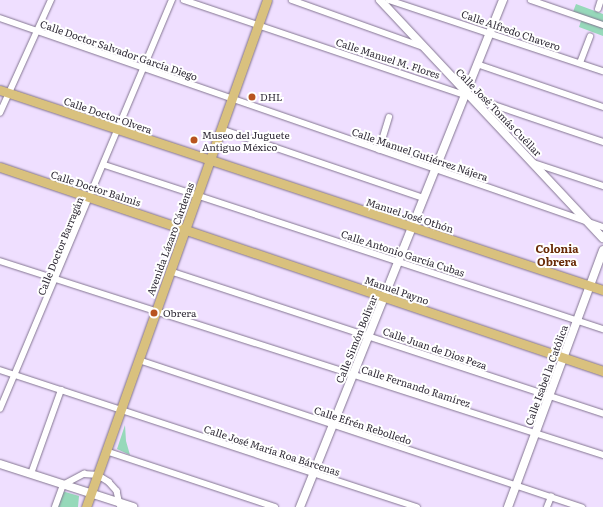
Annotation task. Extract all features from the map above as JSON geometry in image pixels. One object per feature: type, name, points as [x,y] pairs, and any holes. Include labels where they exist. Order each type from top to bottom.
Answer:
[{"type":"main road","name":"Avenida Lázaro Cárdenas","points":[[86,507],[267,0]]},
{"type":"main road","name":"Calle Doctor Olvera","points":[[0,90],[210,161]]},
{"type":"main road","name":"Manuel José Othón","points":[[210,161],[603,290]]},
{"type":"main road","name":"Calle Doctor Balmis","points":[[0,167],[185,229]]},
{"type":"main road","name":"Manuel Payno","points":[[185,229],[603,371]]},
{"type":"street","points":[[0,113],[51,0]]},
{"type":"street","name":"Calle Doctor Barragán","points":[[0,409],[89,198],[105,165],[172,0]]},
{"type":"street","name":"Calle Manuel M. Flores","points":[[184,0],[466,94],[603,142]]},
{"type":"street","points":[[292,0],[424,48]]},
{"type":"street","name":"Calle José Tomás Cuéllar","points":[[380,0],[466,94],[534,163],[590,222],[603,238]]},
{"type":"street","name":"Calle Alfredo Chavero","points":[[389,0],[490,32],[603,71]]},
{"type":"street","name":"Calle Simón Bolívar","points":[[300,507],[503,0]]},
{"type":"street","points":[[531,0],[603,25]]},
{"type":"street","points":[[598,9],[601,0]]},
{"type":"street","name":"Calle Doctor Salvador García Diego","points":[[0,18],[232,99]]},
{"type":"street","points":[[580,63],[590,37]]},
{"type":"street","points":[[477,64],[603,107]]},
{"type":"street","name":"Calle Manuel Gutiérrez Nájera","points":[[232,99],[603,227]]},
{"type":"street","points":[[379,150],[389,117]]},
{"type":"street","points":[[221,129],[424,198]]},
{"type":"street","points":[[534,163],[603,186]]},
{"type":"street","name":"Calle Antonio García Cubas","points":[[105,165],[603,329]]},
{"type":"street","name":"Calle Isabel la Católica","points":[[508,507],[603,250]]},
{"type":"street","name":"Calle Fernando Ramírez","points":[[0,261],[603,455]]},
{"type":"street","name":"Calle Juan de Dios Peza","points":[[170,271],[603,413]]},
{"type":"street","name":"Calle Efrén Rebolledo","points":[[139,360],[582,507]]},
{"type":"street","name":"Calle José María Roa Bárcenas","points":[[0,370],[417,507]]},
{"type":"street","points":[[31,474],[61,390]]},
{"type":"street","points":[[106,452],[275,507]]},
{"type":"street","points":[[0,464],[120,505],[133,507]]},
{"type":"street","points":[[55,507],[63,485],[76,476],[98,475],[113,486],[120,505]]},
{"type":"street","points":[[547,507],[551,497]]},
{"type":"green space","points":[[576,4],[603,14],[603,36],[579,27],[581,21],[571,17]]},
{"type":"green space","points":[[125,425],[126,441],[130,455],[117,449]]},
{"type":"green space","points":[[62,491],[79,496],[78,507],[58,507]]},
{"type":"place","name":"DHL","points":[[252,97]]},
{"type":"place","name":"Museo del Juguete Antiguo México","points":[[194,140]]},
{"type":"place","name":"Obrera","points":[[154,313]]},
{"type":"district","name":"Colonia Obrera","points":[[557,255]]}]
